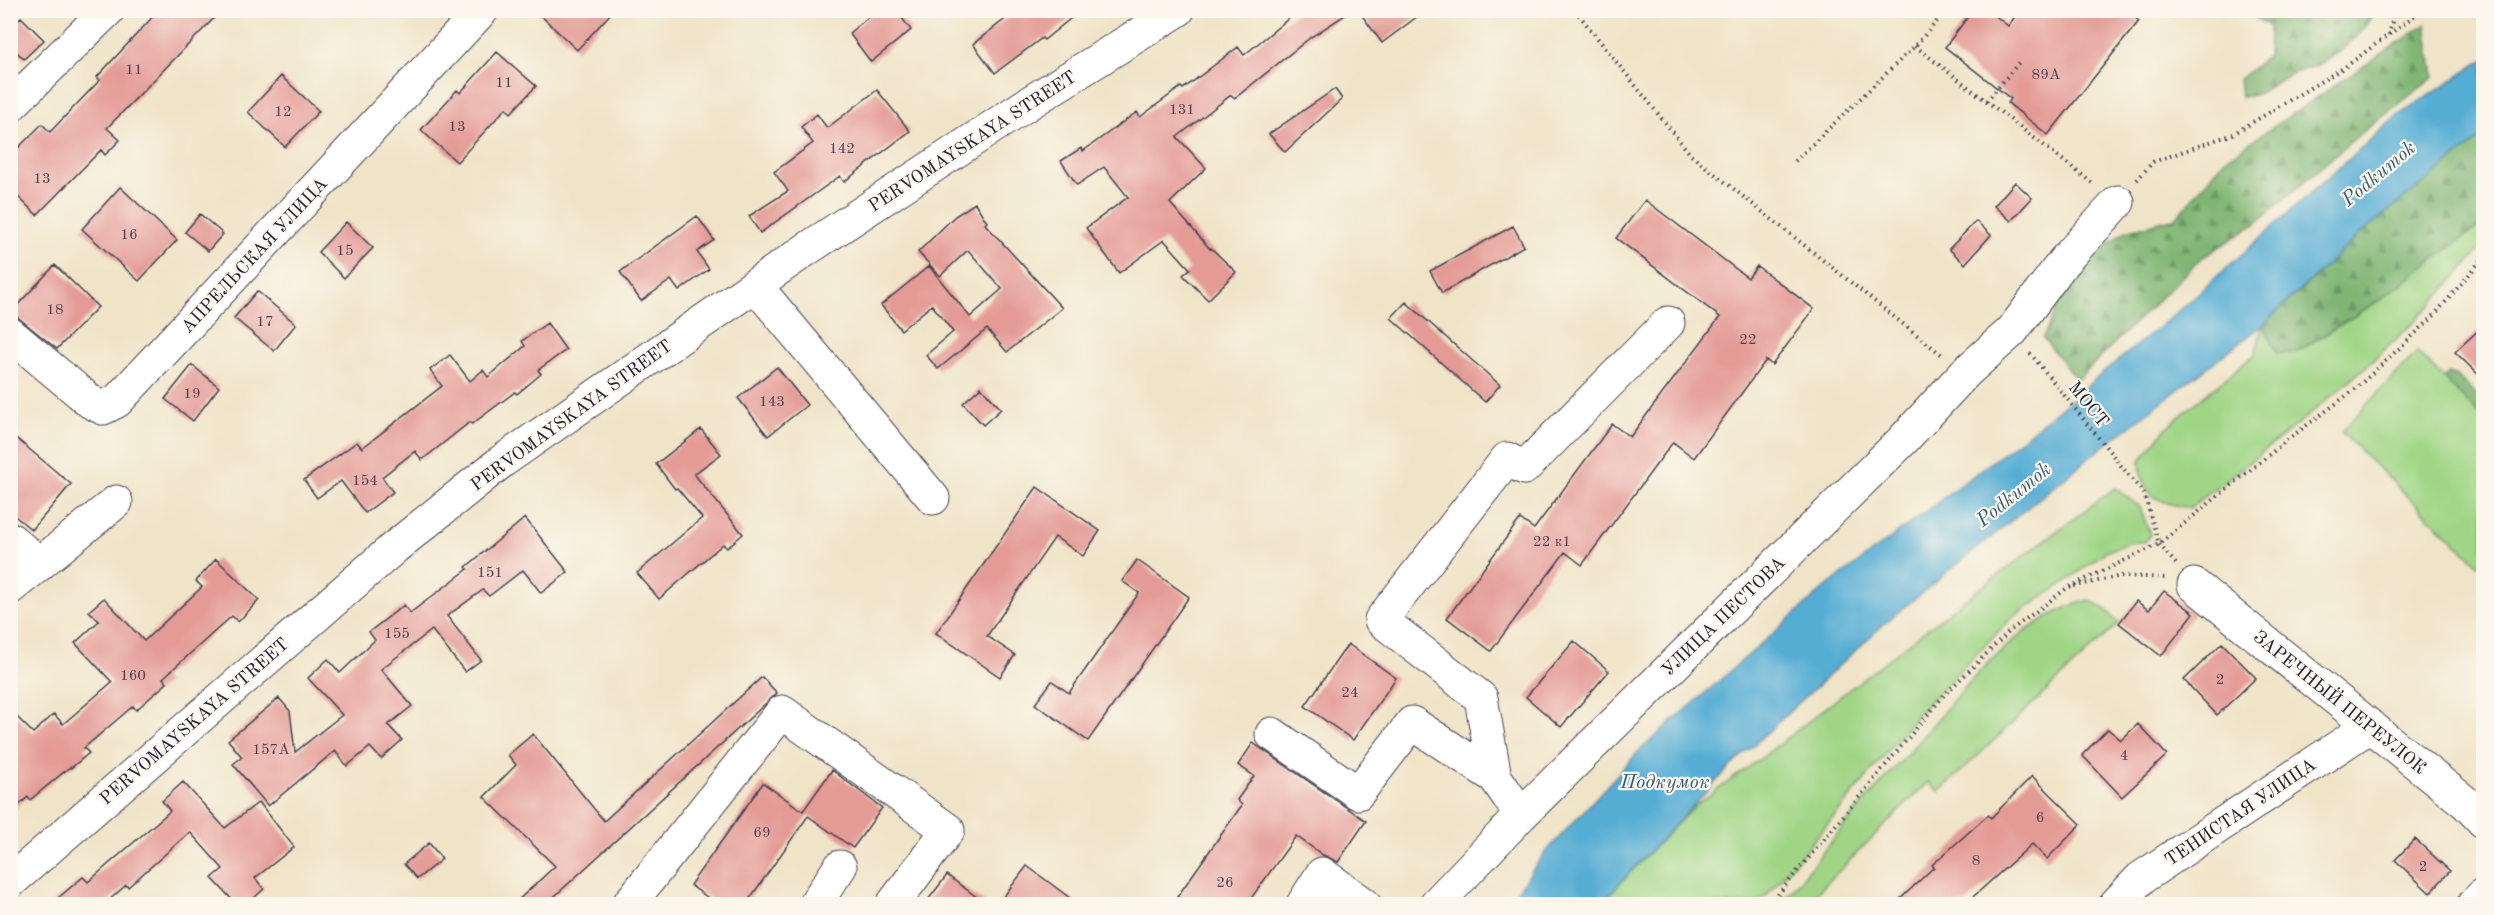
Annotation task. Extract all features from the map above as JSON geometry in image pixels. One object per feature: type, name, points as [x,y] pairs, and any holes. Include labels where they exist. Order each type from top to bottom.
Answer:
[{"type":"street","points":[[10,106],[108,10]]},
{"type":"street","name":"АПРЕЛЬСКАЯ УЛИЦА","points":[[10,334],[91,402],[103,408],[117,401],[482,10]]},
{"type":"street","name":"PERVOMAYSKAYA STREET","points":[[10,882],[395,547],[501,462],[755,285],[1029,103],[1178,10]]},
{"type":"street","name":"УЛИЦА ПЕСТОВА","points":[[1436,904],[1521,815],[1902,441],[1965,373],[2012,331],[2064,261],[2118,202]]},
{"type":"street","points":[[755,285],[933,498]]},
{"type":"street","points":[[1495,777],[1481,698],[1382,620],[1507,459],[1524,468],[1668,323]]},
{"type":"street","points":[[10,588],[116,502]]},
{"type":"street","points":[[10,539],[40,564]]},
{"type":"street","name":"ЗАРЕЧНЫЙ ПЕРЕУЛОК","points":[[2194,585],[2370,726],[2478,803]]},
{"type":"street","points":[[629,904],[782,712],[948,830],[893,904]]},
{"type":"street","points":[[1272,734],[1358,793],[1412,723],[1495,777],[1521,815]]},
{"type":"street","name":"ТЕНИСТАЯ УЛИЦА","points":[[2116,904],[2141,878],[2370,726]]},
{"type":"street","points":[[815,904],[840,867]]},
{"type":"street","points":[[1304,904],[1322,874],[1364,904]]},
{"type":"street","points":[[2474,904],[2484,894]]},
{"type":"path","points":[[1575,10],[1691,155],[1965,373]]},
{"type":"path","points":[[1795,161],[1916,46],[1947,10]]},
{"type":"path","points":[[2389,35],[2395,10]]},
{"type":"path","points":[[1916,46],[2118,202],[2153,162],[2233,134],[2345,67],[2422,10]]},
{"type":"path","points":[[1987,101],[2021,60]]},
{"type":"path","points":[[1770,904],[1945,694],[2010,631],[2067,588],[2159,544],[2291,437],[2353,391],[2431,319],[2484,257]]},
{"type":"path","name":"МОСТ","points":[[2012,331],[2144,494],[2159,544]]},
{"type":"path","points":[[2159,544],[2194,585]]},
{"type":"path","points":[[2067,588],[2121,576],[2158,576],[2194,585]]},
{"type":"green space","points":[[2244,11],[2374,11],[2359,34],[2325,61],[2291,74],[2261,92],[2241,97],[2239,79],[2268,56],[2269,26]]},
{"type":"green space","points":[[2426,24],[2434,77],[2354,139],[2254,225],[2200,259],[2077,380],[2043,338],[2075,270],[2126,231],[2176,218],[2224,160]]},
{"type":"green space","points":[[2483,136],[2483,223],[2381,299],[2295,353],[2277,353],[2263,325],[2362,232]]},
{"type":"green space","points":[[2483,223],[2483,247],[2426,309],[2364,368],[2278,439],[2190,508],[2169,504],[2153,496],[2148,490],[2143,482],[2140,460],[2168,426],[2255,354],[2263,325],[2277,353],[2295,353],[2381,299]]},
{"type":"green space","points":[[2417,352],[2483,417],[2483,569],[2341,432]]},
{"type":"green space","points":[[2448,374],[2456,375],[2483,401],[2483,418],[2444,379]]},
{"type":"green space","points":[[2115,488],[2140,507],[2150,535],[2145,542],[2132,542],[2105,552],[2063,584],[2014,616],[1918,713],[1850,798],[1766,896],[1754,904],[1600,904],[1695,806]]},
{"type":"green space","points":[[2089,600],[2104,608],[2119,623],[1939,792],[1928,782],[1806,904],[1779,904],[1853,815],[1990,662],[2036,624],[2062,610]]},
{"type":"water","name":"Подкумок","points":[[2483,60],[2483,136],[2362,232],[2263,325],[2100,449],[1886,622],[1731,766],[1600,904],[1508,904],[1544,854],[1639,751],[1826,587],[2032,431],[2176,313],[2397,116]]},
{"type":"building","points":[[159,10],[222,10],[107,128],[120,140],[105,155],[101,150],[37,215],[10,189],[10,156],[42,124],[50,132],[100,80],[97,77]]},
{"type":"building","points":[[535,10],[614,10],[577,50]]},
{"type":"building","points":[[877,10],[896,10],[911,30],[871,62],[849,33]]},
{"type":"building","points":[[1017,10],[1081,10],[1044,40],[1042,38],[995,73],[973,44]]},
{"type":"building","points":[[1299,10],[1353,10],[1311,37],[1235,98],[1231,95],[1177,137],[1206,168],[1170,203],[1210,249],[1236,272],[1208,300],[1183,275],[1190,269],[1164,240],[1119,273],[1086,228],[1128,197],[1104,167],[1077,185],[1061,161],[1081,148],[1083,151],[1137,112],[1140,117],[1181,87],[1183,89],[1238,47],[1244,55]]},
{"type":"building","points":[[1358,10],[1426,10],[1382,43]]},
{"type":"building","points":[[1973,10],[1988,10],[2008,26],[2020,10],[2125,10],[2139,21],[2048,135],[2008,103],[2011,99],[1945,47]]},
{"type":"building","points":[[21,17],[44,40],[24,59],[10,45],[10,28]]},
{"type":"building","points":[[497,52],[536,86],[511,113],[506,108],[457,162],[421,130],[457,90],[460,93]]},
{"type":"building","points":[[281,76],[319,111],[285,147],[248,112]]},
{"type":"building","points":[[1335,89],[1342,99],[1285,152],[1269,134]]},
{"type":"building","points":[[877,90],[910,131],[844,182],[840,176],[760,233],[749,216],[788,191],[774,172],[813,143],[801,127],[817,114],[827,128]]},
{"type":"building","points":[[2015,182],[2032,198],[2011,221],[1994,206]]},
{"type":"building","points":[[120,187],[177,240],[139,281],[82,229]]},
{"type":"building","points":[[1645,200],[1748,278],[1757,266],[1814,309],[1772,365],[1766,360],[1694,458],[1673,442],[1582,565],[1565,552],[1491,651],[1447,618],[1520,519],[1534,529],[1612,424],[1630,437],[1720,317],[1616,238]]},
{"type":"building","points":[[975,203],[987,222],[985,224],[1062,308],[1007,352],[987,329],[938,369],[926,355],[953,332],[932,305],[901,330],[881,305],[929,266],[970,317],[1002,289],[968,250],[940,276],[918,252],[955,216]]},
{"type":"building","points":[[200,214],[223,234],[208,251],[185,232]]},
{"type":"building","points":[[697,216],[714,240],[697,252],[709,269],[679,291],[671,280],[641,301],[620,272]]},
{"type":"building","points":[[1976,221],[1991,235],[1965,264],[1949,249]]},
{"type":"building","points":[[346,222],[373,248],[344,278],[318,252]]},
{"type":"building","points":[[1513,226],[1524,246],[1442,293],[1430,271]]},
{"type":"building","points":[[55,265],[98,307],[57,349],[11,312]]},
{"type":"building","points":[[257,291],[296,324],[274,351],[234,318]]},
{"type":"building","points":[[1406,302],[1500,385],[1485,402],[1391,318]]},
{"type":"building","points":[[547,323],[566,350],[538,370],[541,374],[517,394],[515,392],[472,424],[470,422],[422,460],[415,451],[382,477],[393,492],[365,513],[341,481],[317,498],[304,480],[357,442],[362,448],[442,386],[430,370],[450,355],[470,381],[483,370],[488,377],[525,346],[522,341]]},
{"type":"building","points":[[2484,325],[2484,380],[2455,352]]},
{"type":"building","points":[[192,365],[219,387],[193,421],[165,399]]},
{"type":"building","points":[[777,367],[807,405],[768,436],[738,398]]},
{"type":"building","points":[[981,387],[1001,409],[983,425],[963,403]]},
{"type":"building","points":[[701,429],[721,454],[694,474],[743,534],[727,548],[723,544],[659,599],[637,573],[702,518],[656,464]]},
{"type":"building","points":[[10,433],[71,484],[32,530],[10,512]]},
{"type":"building","points":[[1037,487],[1100,531],[1083,556],[1055,537],[987,636],[1015,655],[1000,677],[936,633]]},
{"type":"building","points":[[525,518],[568,572],[541,593],[523,570],[489,596],[483,590],[447,616],[481,660],[465,672],[432,630],[381,669],[412,706],[388,725],[402,740],[381,759],[370,747],[347,766],[335,751],[268,806],[233,764],[242,757],[228,740],[279,698],[290,711],[295,752],[342,715],[308,678],[328,659],[340,673],[375,640],[369,632],[404,605],[410,613],[468,569],[466,567]]},
{"type":"building","points":[[216,559],[259,600],[238,622],[232,616],[163,678],[167,683],[136,710],[133,706],[84,748],[89,753],[30,800],[28,797],[10,813],[10,710],[33,733],[54,714],[63,724],[112,682],[75,643],[99,621],[89,611],[104,598],[144,641],[202,587],[196,581]]},
{"type":"building","points":[[1137,560],[1189,597],[1088,741],[1035,704],[1052,681],[1069,693],[1139,593],[1122,581]]},
{"type":"building","points":[[2164,591],[2194,613],[2161,656],[2119,623],[2136,601],[2149,610]]},
{"type":"building","points":[[1574,641],[1609,671],[1561,727],[1526,697]]},
{"type":"building","points":[[2222,643],[2256,678],[2217,715],[2184,680]]},
{"type":"building","points":[[1348,644],[1396,678],[1353,740],[1305,706]]},
{"type":"building","points":[[762,677],[777,693],[775,695],[546,904],[514,904],[555,866],[484,797],[516,765],[508,755],[533,734],[604,821]]},
{"type":"building","points":[[2138,724],[2167,755],[2122,797],[2082,755],[2108,729],[2121,740]]},
{"type":"building","points":[[1253,743],[1366,821],[1338,862],[1323,855],[1296,836],[1247,904],[1188,904],[1177,897],[1242,805],[1237,800],[1254,776],[1238,765]]},
{"type":"building","points":[[832,770],[882,808],[853,848],[808,816],[746,904],[717,904],[690,885],[763,783],[803,811]]},
{"type":"building","points":[[2032,776],[2081,824],[2047,859],[2032,844],[1965,904],[1895,904],[1934,867],[1932,865],[1988,815],[1991,818]]},
{"type":"building","points":[[183,782],[225,828],[259,802],[294,847],[255,878],[264,889],[247,904],[236,904],[212,878],[223,869],[190,832],[128,887],[126,885],[106,903],[108,904],[51,904],[83,877],[88,882],[170,811],[162,801]]},
{"type":"building","points":[[2415,839],[2450,871],[2430,893],[2395,860]]},
{"type":"building","points":[[429,843],[442,859],[417,879],[404,864]]},
{"type":"building","points":[[1027,866],[1078,904],[998,904]]},
{"type":"building","points":[[947,875],[986,904],[925,904]]},
{"type":"water label","name":"Podkumok","points":[[2378,173]]},
{"type":"water label","name":"Podkumok","points":[[2013,494]]}]
